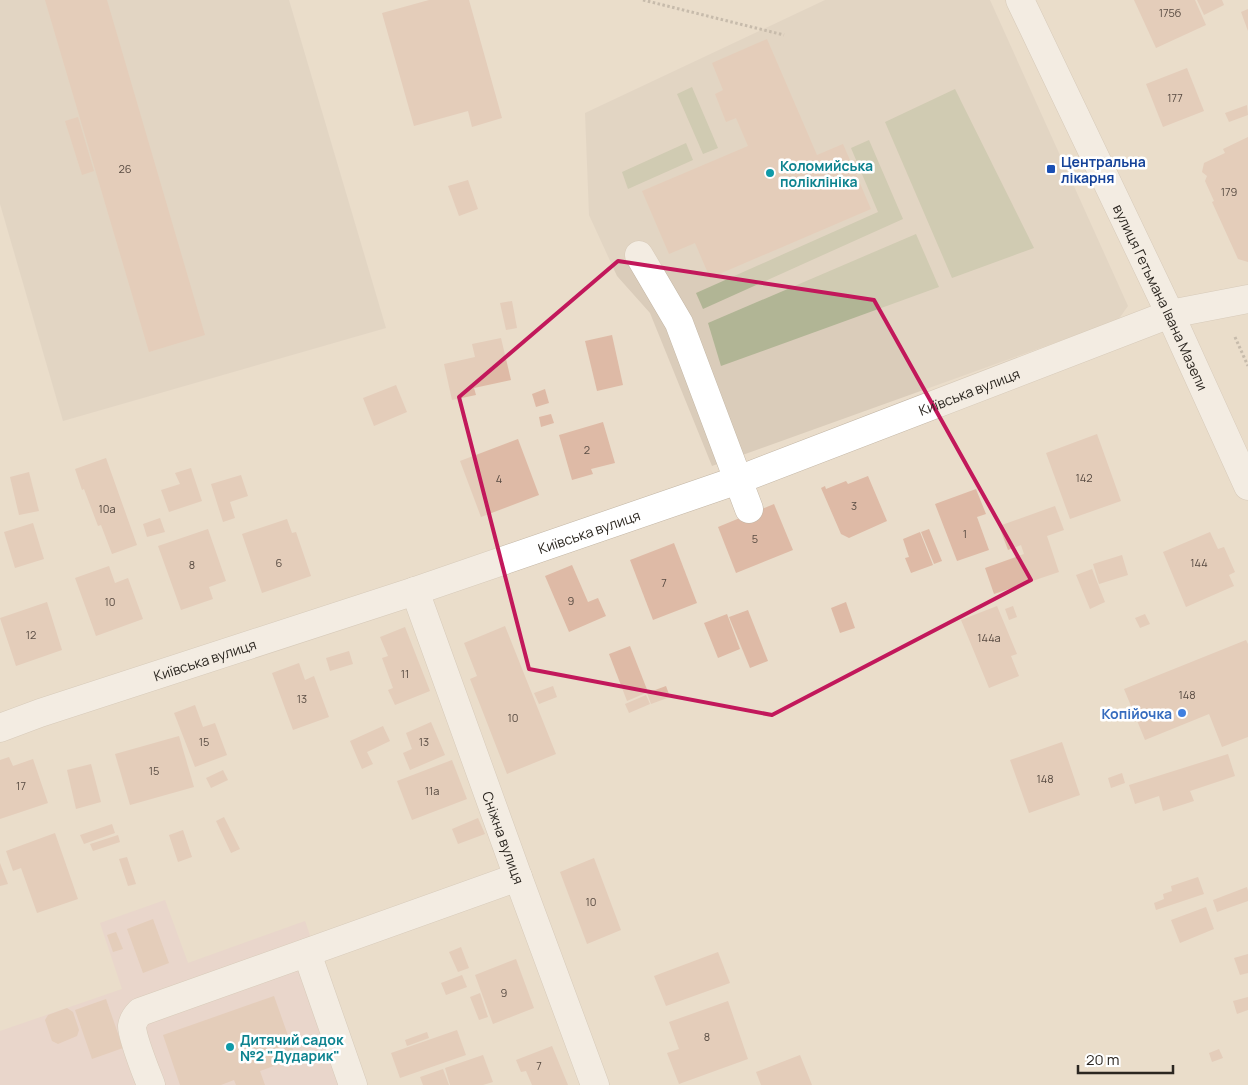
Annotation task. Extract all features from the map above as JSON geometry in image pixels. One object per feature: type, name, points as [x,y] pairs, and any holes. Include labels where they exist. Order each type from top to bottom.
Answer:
[{"type":"street","name":"вулиця Гетьмана Івана Мазепи","points":[[1020,0],[1170,314],[1248,486]]},
{"type":"street","points":[[639,255],[679,323],[749,509]]},
{"type":"street","name":"Київська вулиця","points":[[0,728],[40,713],[415,591],[738,480],[1170,314],[1248,299]]},
{"type":"street","name":"Сніжна вулиця","points":[[415,591],[595,1085]]},
{"type":"street","points":[[151,1085],[133,1033],[132,1024],[140,1012],[518,877]]},
{"type":"street","points":[[307,953],[353,1085]]},
{"type":"path","points":[[642,0],[784,35]]},
{"type":"path","points":[[1236,337],[1248,366]]},
{"type":"highlighted area","points":[[618,261],[874,300],[1031,580],[772,715],[529,669],[459,397]]},
{"type":"shaded area","points":[[0,0],[289,0],[386,328],[63,421],[0,204]]},
{"type":"shaded area","points":[[825,0],[990,0],[1128,306],[1118,320],[712,466],[650,313],[617,276],[589,215],[585,113]]},
{"type":"shaded area","points":[[165,900],[188,963],[305,921],[362,1085],[0,1085],[0,1031],[122,989],[100,923]]},
{"type":"green space","points":[[692,87],[718,148],[703,154],[677,94]]},
{"type":"green space","points":[[955,89],[1034,248],[952,278],[885,122]]},
{"type":"green space","points":[[869,140],[903,219],[703,309],[696,293],[878,212],[851,148]]},
{"type":"green space","points":[[686,143],[693,160],[628,189],[622,172]]},
{"type":"green space","points":[[916,234],[939,287],[721,366],[708,323]]},
{"type":"building","points":[[45,0],[107,0],[205,335],[149,352]]},
{"type":"building","points":[[429,0],[469,0],[502,118],[472,127],[468,111],[414,126],[382,13]]},
{"type":"building","points":[[1134,0],[1195,0],[1206,25],[1156,48]]},
{"type":"building","points":[[1197,0],[1222,0],[1224,5],[1204,15]]},
{"type":"building","points":[[1248,9],[1248,31],[1241,12]]},
{"type":"building","name":"Коломийська поліклініка","points":[[767,39],[817,155],[843,144],[871,209],[710,278],[695,243],[669,254],[642,191],[748,146],[736,118],[726,122],[715,94],[723,90],[712,63]]},
{"type":"building","points":[[1187,68],[1204,111],[1163,127],[1146,84]]},
{"type":"building","points":[[1247,105],[1248,115],[1229,122],[1225,113]]},
{"type":"building","points":[[78,117],[94,171],[82,175],[65,121]]},
{"type":"building","points":[[1248,137],[1248,262],[1238,259],[1212,202],[1214,201],[1205,181],[1207,176],[1202,172],[1204,163],[1225,153],[1223,149]]},
{"type":"building","points":[[468,180],[478,209],[459,216],[448,186]]},
{"type":"building","points":[[512,301],[517,328],[506,330],[500,303]]},
{"type":"building","points":[[612,335],[623,385],[597,391],[585,341]]},
{"type":"building","points":[[501,338],[511,380],[474,388],[476,395],[452,400],[444,364],[475,357],[472,344]]},
{"type":"building","points":[[396,385],[407,412],[374,426],[363,398]]},
{"type":"building","points":[[545,389],[549,403],[536,407],[532,394]]},
{"type":"building","points":[[551,414],[554,423],[541,427],[539,417]]},
{"type":"building","points":[[603,422],[615,463],[591,469],[593,474],[572,480],[559,435]]},
{"type":"building","points":[[1097,434],[1121,501],[1070,519],[1046,453]]},
{"type":"building","points":[[518,439],[539,495],[481,517],[460,461]]},
{"type":"building","points":[[106,458],[137,545],[112,554],[101,525],[98,526],[84,489],[82,490],[75,469]]},
{"type":"building","points":[[191,468],[202,501],[169,512],[161,490],[180,484],[175,473]]},
{"type":"building","points":[[29,472],[39,511],[19,515],[10,477]]},
{"type":"building","points":[[241,475],[248,496],[230,502],[235,518],[223,522],[211,484]]},
{"type":"building","points":[[868,476],[887,521],[849,538],[841,534],[821,488],[825,486],[826,489],[846,481],[848,484]]},
{"type":"building","points":[[976,489],[986,514],[977,517],[989,550],[957,561],[935,504]]},
{"type":"building","points":[[774,504],[793,550],[736,573],[718,527]]},
{"type":"building","points":[[1055,506],[1064,530],[1047,536],[1059,572],[994,594],[985,568],[1024,554],[1021,545],[1008,550],[999,526]]},
{"type":"building","points":[[160,518],[165,532],[147,537],[143,524]]},
{"type":"building","points":[[287,519],[292,533],[296,532],[311,576],[262,593],[242,534]]},
{"type":"building","points":[[33,523],[44,559],[15,568],[4,532]]},
{"type":"building","points":[[208,529],[226,581],[209,587],[213,599],[181,610],[158,546]]},
{"type":"building","points":[[929,529],[942,561],[934,564],[921,532]]},
{"type":"building","points":[[920,532],[933,565],[911,573],[905,558],[909,557],[903,539]]},
{"type":"building","points":[[1210,532],[1218,549],[1224,547],[1235,572],[1229,575],[1234,586],[1186,607],[1163,552]]},
{"type":"building","points":[[674,543],[697,603],[653,620],[630,560]]},
{"type":"building","points":[[1122,555],[1128,575],[1099,584],[1093,564]]},
{"type":"building","points":[[572,565],[588,602],[598,598],[606,616],[569,632],[545,576]]},
{"type":"building","points":[[109,566],[115,583],[128,578],[143,619],[96,636],[75,578]]},
{"type":"building","points":[[1092,569],[1105,602],[1090,609],[1076,575]]},
{"type":"building","points":[[47,602],[62,650],[16,666],[0,618]]},
{"type":"building","points":[[846,602],[855,628],[840,633],[831,608]]},
{"type":"building","points":[[997,606],[1017,654],[1011,656],[1019,676],[989,688],[961,620]]},
{"type":"building","points":[[1013,606],[1017,617],[1009,620],[1005,609]]},
{"type":"building","points":[[748,610],[768,661],[750,668],[729,617]]},
{"type":"building","points":[[727,614],[740,649],[718,658],[704,623]]},
{"type":"building","points":[[1145,614],[1150,624],[1140,628],[1135,618]]},
{"type":"building","points":[[505,626],[556,754],[507,774],[470,679],[477,676],[464,643]]},
{"type":"building","points":[[405,627],[430,691],[395,705],[388,690],[393,688],[382,658],[388,656],[380,637]]},
{"type":"building","points":[[1246,640],[1248,644],[1248,737],[1222,747],[1209,714],[1145,740],[1124,689]]},
{"type":"building","points":[[630,646],[648,692],[627,701],[609,654]]},
{"type":"building","points":[[349,651],[353,664],[330,671],[326,658]]},
{"type":"building","points":[[299,663],[305,680],[314,676],[329,717],[293,730],[272,673]]},
{"type":"building","points":[[553,686],[557,697],[539,704],[534,693]]},
{"type":"building","points":[[666,686],[670,697],[651,704],[647,693]]},
{"type":"building","points":[[646,695],[650,704],[629,713],[625,704]]},
{"type":"building","points":[[195,705],[203,727],[215,723],[227,755],[195,767],[174,713]]},
{"type":"building","points":[[431,722],[445,755],[410,770],[403,753],[412,749],[406,733]]},
{"type":"building","points":[[383,726],[390,741],[367,752],[373,764],[362,769],[350,741]]},
{"type":"building","points":[[179,736],[194,787],[130,805],[115,754]]},
{"type":"building","points":[[1062,742],[1080,795],[1029,813],[1010,760]]},
{"type":"building","points":[[1228,754],[1235,776],[1190,791],[1194,801],[1163,811],[1159,796],[1135,804],[1129,785]]},
{"type":"building","points":[[9,757],[13,766],[33,759],[48,803],[0,819],[0,760]]},
{"type":"building","points":[[452,760],[467,799],[412,820],[397,781]]},
{"type":"building","points":[[91,764],[101,802],[76,809],[67,770]]},
{"type":"building","points":[[223,770],[228,780],[211,788],[206,778]]},
{"type":"building","points":[[1122,773],[1125,783],[1111,788],[1108,778]]},
{"type":"building","points":[[224,817],[240,849],[231,853],[216,821]]},
{"type":"building","points":[[478,818],[485,834],[458,844],[452,829]]},
{"type":"building","points":[[112,824],[115,833],[84,844],[80,835]]},
{"type":"building","points":[[183,830],[192,857],[178,862],[169,835]]},
{"type":"building","points":[[55,833],[78,899],[37,913],[21,868],[13,871],[6,851]]},
{"type":"building","points":[[118,835],[120,842],[93,851],[90,844]]},
{"type":"building","points":[[127,857],[136,884],[128,886],[119,859]]},
{"type":"building","points":[[594,858],[621,930],[587,944],[560,872]]},
{"type":"building","points":[[0,863],[8,884],[0,886]]},
{"type":"building","points":[[1198,877],[1204,894],[1156,910],[1154,903],[1164,899],[1163,894],[1172,891],[1171,886]]},
{"type":"building","points":[[1247,887],[1248,901],[1217,912],[1213,900]]},
{"type":"building","points":[[1206,907],[1214,929],[1180,943],[1171,920]]},
{"type":"building","points":[[153,919],[169,963],[143,973],[127,929]]},
{"type":"building","points":[[116,932],[123,949],[113,952],[107,935]]},
{"type":"building","points":[[461,947],[469,968],[458,972],[449,952]]},
{"type":"building","points":[[718,952],[730,983],[666,1006],[654,976]]},
{"type":"building","points":[[1248,954],[1248,973],[1240,975],[1234,958]]},
{"type":"building","points":[[516,959],[534,1008],[493,1024],[475,975]]},
{"type":"building","points":[[462,975],[467,987],[446,995],[441,983]]},
{"type":"building","points":[[480,993],[488,1017],[479,1020],[470,997]]},
{"type":"building","name":"Дитячий садок №2 \"Дударик\"","points":[[274,996],[296,1058],[260,1071],[265,1085],[236,1085],[234,1080],[221,1085],[180,1085],[163,1035]]},
{"type":"building","points":[[1248,997],[1248,1010],[1237,1014],[1233,1001]]},
{"type":"building","points":[[106,999],[123,1048],[92,1059],[75,1010]]},
{"type":"building","points":[[728,1001],[748,1059],[679,1084],[667,1053],[679,1049],[669,1022]]},
{"type":"building","points":[[67,1008],[73,1012],[79,1030],[77,1036],[58,1044],[52,1041],[45,1020],[48,1015]]},
{"type":"building","points":[[457,1030],[466,1055],[400,1078],[391,1053]]},
{"type":"building","points":[[427,1032],[429,1038],[407,1046],[405,1040]]},
{"type":"building","points":[[552,1046],[568,1085],[532,1085],[526,1071],[521,1072],[516,1060]]},
{"type":"building","points":[[1219,1049],[1223,1058],[1212,1062],[1209,1053]]},
{"type":"building","points":[[483,1055],[493,1082],[483,1085],[450,1085],[445,1068]]},
{"type":"building","points":[[800,1055],[812,1085],[761,1085],[756,1072]]},
{"type":"building","points":[[443,1069],[449,1085],[423,1085],[420,1077]]},
{"type":"place","name":"Центральна лікарня","points":[[1051,169]]},
{"type":"place","name":"Коломийська поліклініка","points":[[770,173]]},
{"type":"place","name":"Копійочка","points":[[1182,713]]},
{"type":"place","name":"Дитячий садок №2 \"Дударик\"","points":[[230,1047]]}]
